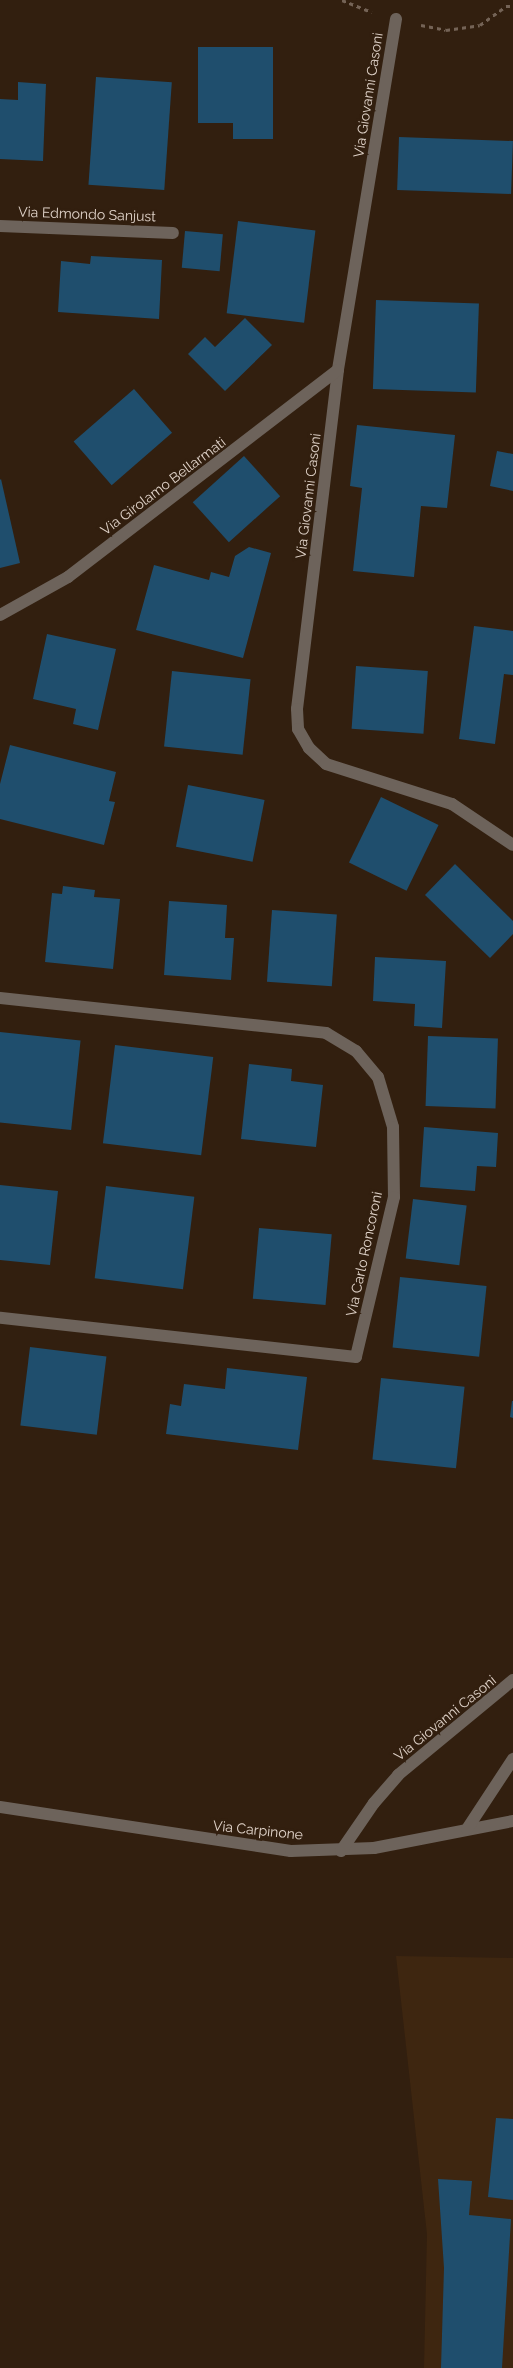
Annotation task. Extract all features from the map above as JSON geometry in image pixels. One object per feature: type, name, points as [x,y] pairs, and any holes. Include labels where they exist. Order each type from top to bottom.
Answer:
[{"type":"street","name":"Via Giovanni Casoni","points":[[396,19],[338,370],[297,709],[298,729],[309,748],[326,764],[452,804],[472,815],[513,845]]},
{"type":"street","name":"Via Edmondo Sanjust","points":[[0,226],[173,233]]},
{"type":"street","name":"Via Girolamo Bellarmati","points":[[0,615],[74,572],[338,370]]},
{"type":"street","name":"Via Carlo Roncoroni","points":[[0,998],[326,1033],[356,1050],[378,1077],[393,1127],[394,1197],[356,1357],[0,1318]]},
{"type":"street","name":"Via Giovanni Casoni","points":[[341,1850],[374,1803],[410,1764],[478,1712],[513,1680]]},
{"type":"street","points":[[467,1829],[513,1759]]},
{"type":"street","name":"Via Carpinone","points":[[0,1807],[254,1847],[341,1850],[382,1847],[513,1821]]},
{"type":"path","points":[[342,0],[396,19],[446,30],[480,25],[506,6],[513,6]]},
{"type":"shaded area","points":[[396,1956],[513,1958],[513,2368],[424,2368],[427,2234]]},
{"type":"building","points":[[198,47],[273,47],[273,139],[233,139],[233,123],[198,123]]},
{"type":"building","points":[[96,77],[172,82],[164,190],[88,185]]},
{"type":"building","points":[[18,82],[46,84],[43,161],[0,159],[0,99],[18,100]]},
{"type":"building","points":[[399,137],[513,141],[511,194],[397,190]]},
{"type":"building","points":[[238,221],[315,231],[304,323],[227,313]]},
{"type":"building","points":[[185,231],[223,234],[220,271],[182,268]]},
{"type":"building","points":[[91,256],[162,260],[159,319],[58,312],[61,261],[90,264]]},
{"type":"building","points":[[376,300],[479,304],[476,393],[373,389]]},
{"type":"building","points":[[245,318],[272,345],[225,391],[188,354],[205,337],[215,347]]},
{"type":"building","points":[[134,389],[172,433],[112,485],[74,441]]},
{"type":"building","points":[[357,425],[455,435],[447,508],[421,506],[414,577],[353,571],[362,488],[350,486]]},
{"type":"building","points":[[497,451],[513,454],[513,491],[490,486]]},
{"type":"building","points":[[244,456],[280,496],[229,542],[193,502]]},
{"type":"building","points":[[0,480],[20,563],[0,568]]},
{"type":"building","points":[[249,547],[271,553],[243,658],[136,630],[154,565],[209,580],[211,572],[229,577],[235,556]]},
{"type":"building","points":[[474,626],[513,631],[513,675],[504,674],[495,744],[459,739]]},
{"type":"building","points":[[47,634],[116,649],[98,730],[73,724],[76,709],[33,699]]},
{"type":"building","points":[[356,666],[428,671],[423,734],[352,729]]},
{"type":"building","points":[[172,671],[251,679],[243,755],[164,747]]},
{"type":"building","points":[[10,745],[116,772],[109,801],[115,802],[104,845],[0,819],[0,784]]},
{"type":"building","points":[[188,785],[265,800],[253,862],[176,847]]},
{"type":"building","points":[[381,797],[439,825],[407,891],[349,863]]},
{"type":"building","points":[[455,864],[513,921],[513,934],[490,958],[425,895]]},
{"type":"building","points":[[63,886],[95,890],[94,897],[120,899],[113,969],[45,962],[52,893],[62,894]]},
{"type":"building","points":[[169,901],[227,905],[225,938],[234,938],[231,980],[164,975]]},
{"type":"building","points":[[272,910],[337,915],[332,986],[267,982]]},
{"type":"building","points":[[375,957],[446,961],[442,1028],[414,1026],[415,1004],[373,1001]]},
{"type":"building","points":[[0,1032],[81,1040],[71,1130],[0,1122]]},
{"type":"building","points":[[428,1036],[498,1038],[496,1108],[426,1106]]},
{"type":"building","points":[[115,1045],[213,1057],[201,1155],[103,1143]]},
{"type":"building","points":[[249,1064],[292,1069],[291,1081],[323,1085],[316,1147],[241,1139]]},
{"type":"building","points":[[424,1127],[498,1133],[496,1167],[477,1166],[475,1191],[420,1187]]},
{"type":"building","points":[[0,1185],[58,1191],[50,1265],[0,1260]]},
{"type":"building","points":[[106,1186],[194,1197],[183,1289],[95,1278]]},
{"type":"building","points":[[413,1199],[467,1206],[459,1265],[406,1259]]},
{"type":"building","points":[[259,1228],[332,1234],[326,1305],[253,1299]]},
{"type":"building","points":[[400,1277],[487,1286],[479,1357],[393,1348]]},
{"type":"building","points":[[30,1347],[106,1356],[97,1435],[20,1425]]},
{"type":"building","points":[[227,1368],[307,1377],[298,1450],[166,1434],[170,1404],[181,1406],[184,1384],[225,1389]]},
{"type":"building","points":[[381,1378],[465,1387],[456,1468],[372,1460]]},
{"type":"building","points":[[513,1401],[513,1418],[510,1417]]},
{"type":"building","points":[[496,2118],[513,2119],[513,2200],[488,2197]]},
{"type":"building","points":[[438,2179],[472,2181],[469,2215],[511,2219],[502,2368],[441,2368],[444,2268]]}]
